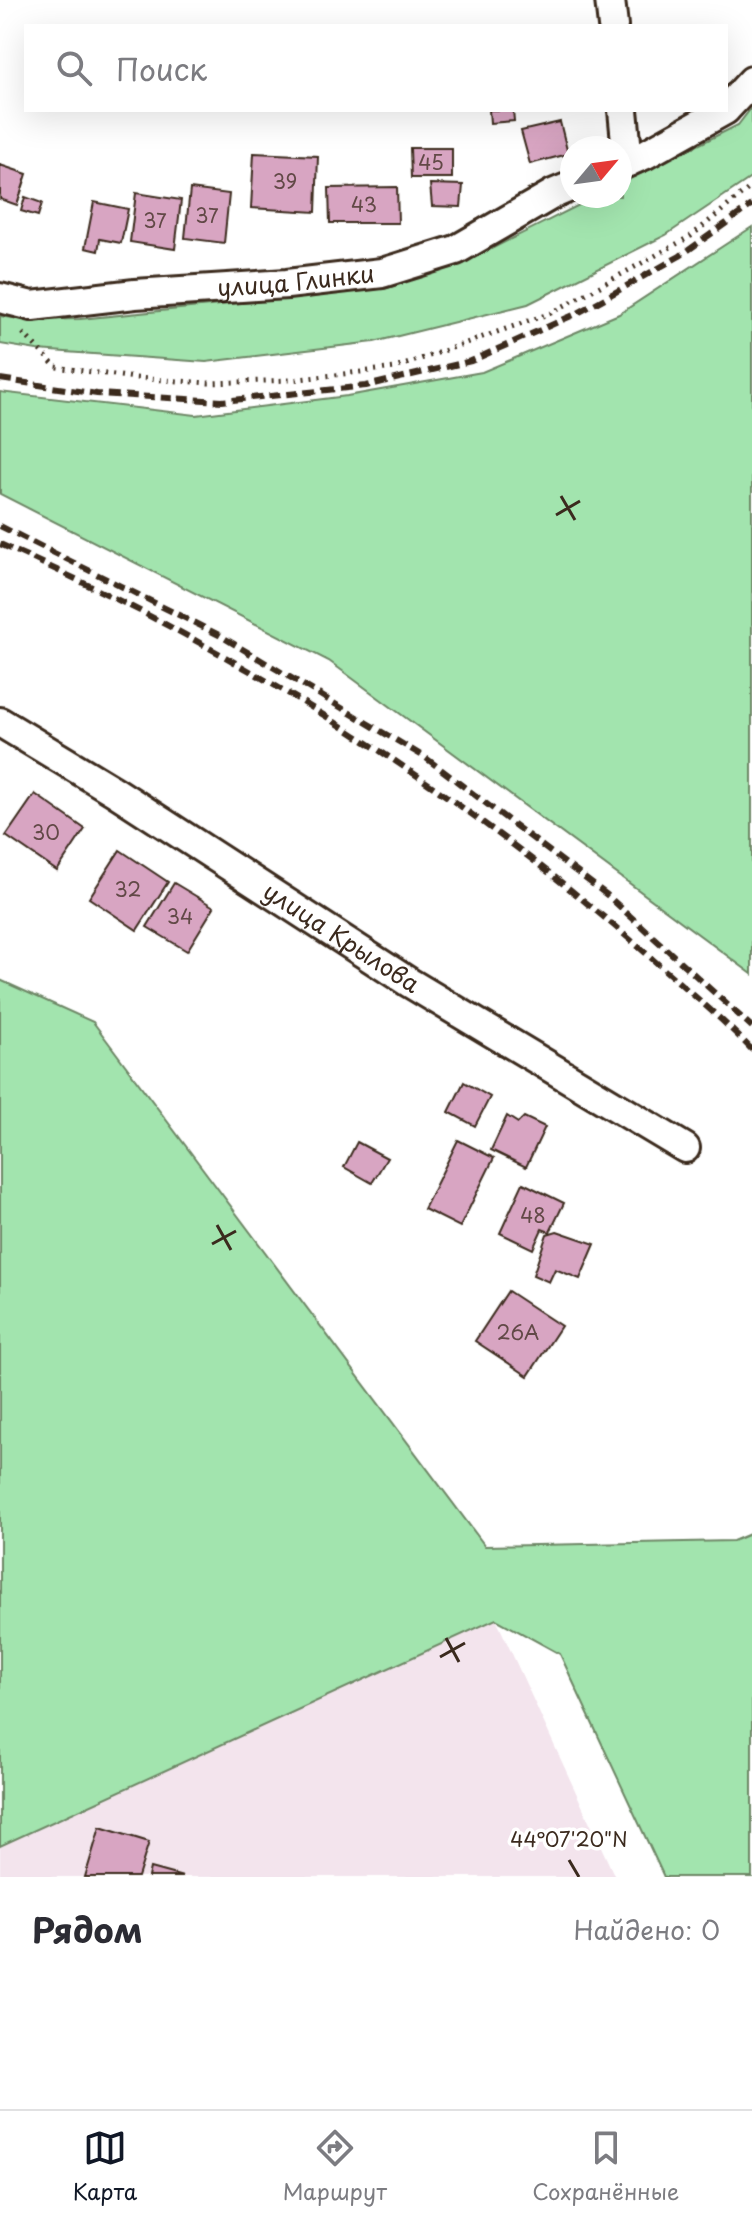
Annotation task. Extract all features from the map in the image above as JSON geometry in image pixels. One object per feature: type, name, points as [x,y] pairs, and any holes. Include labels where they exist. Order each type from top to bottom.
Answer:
[{"type":"street","points":[[610,0],[613,24]]},
{"type":"street","points":[[728,108],[752,81]]},
{"type":"street","points":[[623,112],[623,136]]},
{"type":"street","points":[[632,159],[722,112]]},
{"type":"street","name":"улица Глинки","points":[[0,298],[32,306],[382,273],[456,250],[560,191]]},
{"type":"street","name":"улица Крылова","points":[[0,722],[114,791],[410,983],[685,1148]]},
{"type":"path","points":[[21,330],[56,367],[135,378],[209,383],[291,380],[395,368],[551,313],[691,236],[752,186]]},
{"type":"shaded area","points":[[496,1619],[615,1877],[0,1877],[0,1846]]},
{"type":"green space","points":[[752,107],[752,177],[666,235],[528,304],[374,342],[206,362],[37,350],[0,344],[0,316],[27,320],[80,319],[388,288],[483,253],[573,208],[632,208],[632,178],[738,125]]},
{"type":"green space","points":[[752,227],[752,974],[329,661],[0,494],[0,392],[196,415],[347,396],[482,372],[619,314]]},
{"type":"green space","points":[[0,980],[93,1022],[485,1546],[733,1541],[752,1533],[752,1877],[664,1877],[560,1654],[496,1619],[0,1846]]},
{"type":"building","points":[[489,112],[513,112],[514,121],[490,123]]},
{"type":"building","points":[[560,122],[564,136],[560,136],[560,156],[530,164],[521,131]]},
{"type":"building","points":[[410,148],[452,148],[452,178],[411,178]]},
{"type":"building","points":[[254,153],[318,156],[316,212],[251,208]]},
{"type":"building","points":[[0,165],[27,174],[17,205],[0,199]]},
{"type":"building","points":[[430,184],[463,185],[461,207],[432,206]]},
{"type":"building","points":[[397,187],[398,223],[330,223],[329,188]]},
{"type":"building","points":[[190,189],[229,194],[224,243],[185,238]]},
{"type":"building","points":[[136,193],[181,200],[175,249],[130,242]]},
{"type":"building","points":[[25,197],[42,203],[38,216],[21,211]]},
{"type":"building","points":[[94,202],[128,209],[121,243],[100,239],[98,251],[85,248]]},
{"type":"building","points":[[35,794],[85,829],[57,871],[6,836]]},
{"type":"building","points":[[120,850],[168,882],[137,930],[89,898]]},
{"type":"building","points":[[174,883],[214,907],[187,951],[147,927]]},
{"type":"building","points":[[464,1082],[490,1097],[475,1126],[449,1112]]},
{"type":"building","points":[[507,1116],[518,1123],[524,1117],[545,1127],[526,1167],[491,1150]]},
{"type":"building","points":[[458,1140],[494,1158],[460,1227],[424,1209]]},
{"type":"building","points":[[357,1142],[387,1158],[372,1183],[344,1167]]},
{"type":"building","points":[[523,1183],[564,1203],[550,1232],[542,1229],[533,1249],[500,1233]]},
{"type":"building","points":[[557,1231],[595,1244],[580,1279],[555,1269],[549,1282],[533,1275],[547,1234]]},
{"type":"building","points":[[508,1291],[561,1326],[528,1376],[475,1341]]},
{"type":"building","points":[[100,1827],[149,1842],[138,1877],[85,1877]]},
{"type":"building","points":[[150,1868],[183,1877],[148,1877]]},
{"type":"railway","points":[[0,379],[97,394],[222,401],[366,386],[471,361],[578,313],[680,256],[752,205]]},
{"type":"railway","points":[[0,526],[219,635],[426,758],[607,895],[752,1027]]},
{"type":"railway","points":[[0,544],[176,630],[345,728],[427,783],[584,900],[752,1050]]}]
